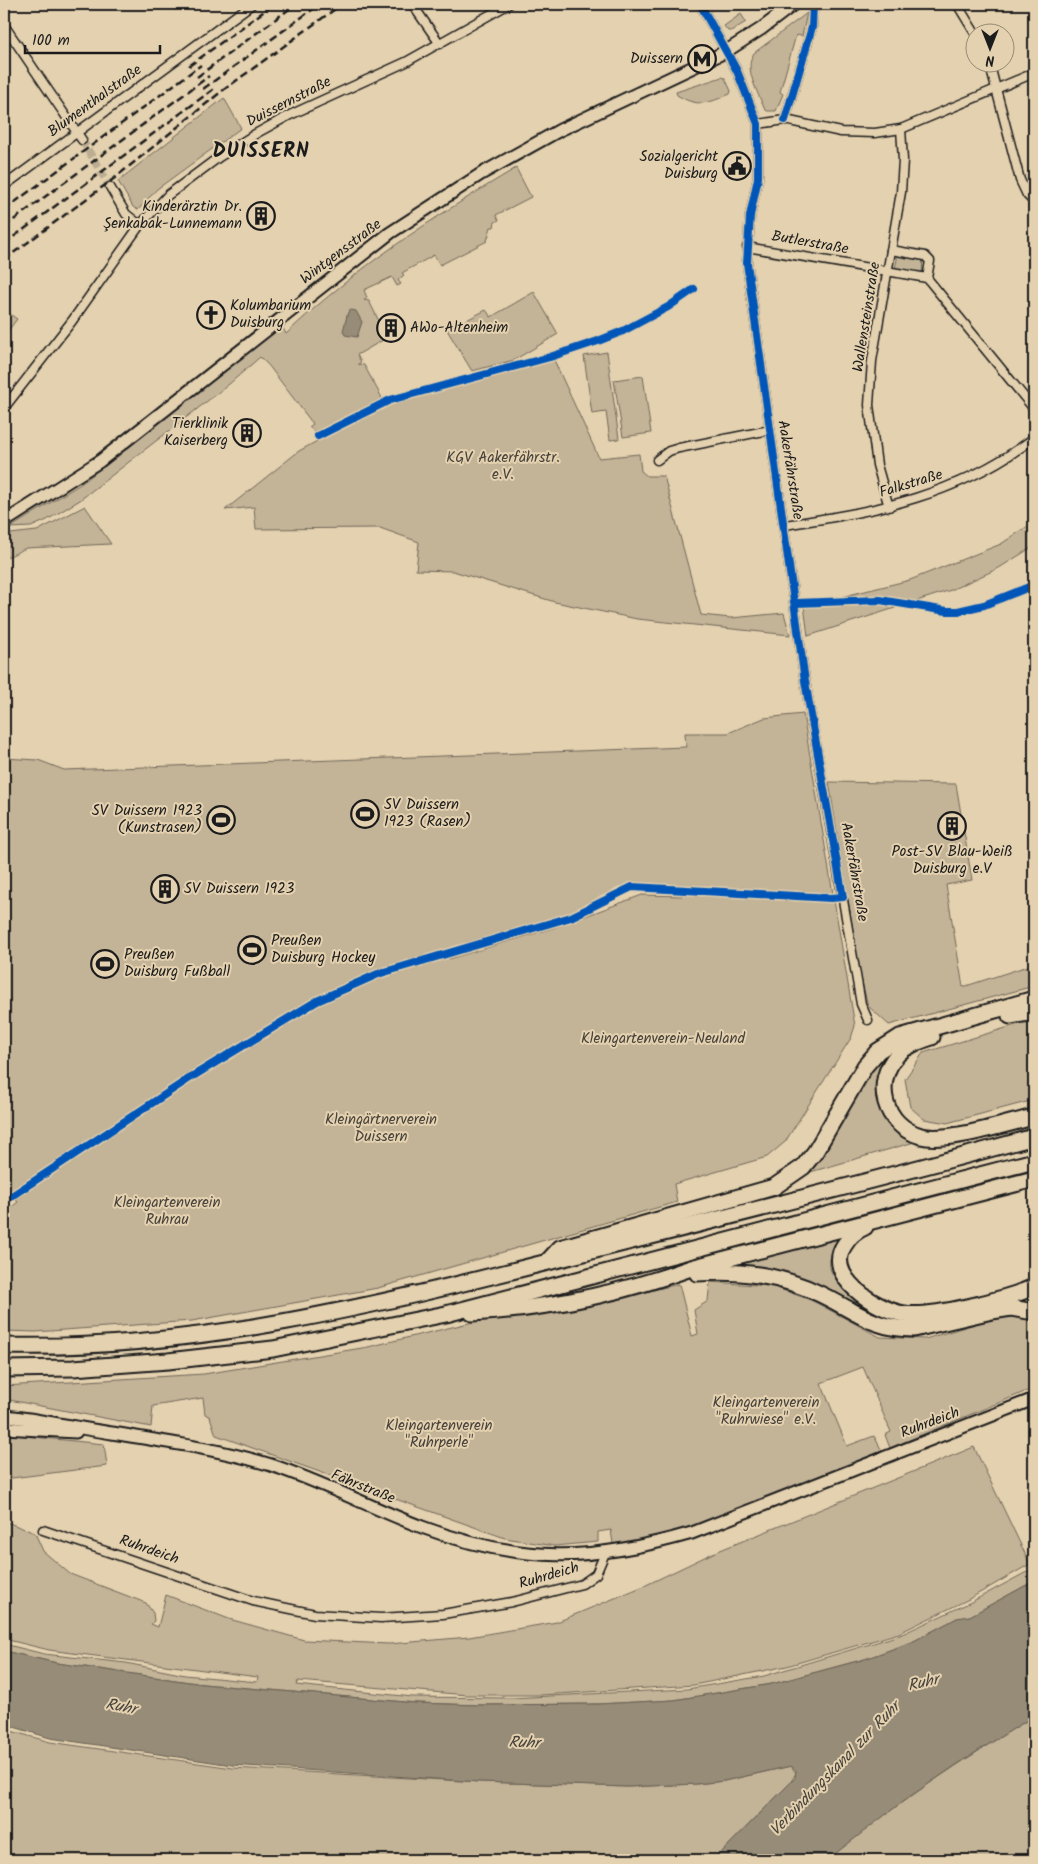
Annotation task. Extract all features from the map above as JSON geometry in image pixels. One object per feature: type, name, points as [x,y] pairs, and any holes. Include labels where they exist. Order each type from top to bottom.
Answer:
[{"type":"highway","points":[[546,1263],[560,1248],[774,1187],[804,1167],[815,1152],[865,1066],[878,1051],[900,1037],[1034,999]]},
{"type":"highway","points":[[1034,1012],[916,1043],[899,1053],[889,1067],[883,1083],[884,1101],[890,1115],[903,1129],[922,1137],[946,1137],[1034,1117]]},
{"type":"highway","points":[[871,1181],[961,1152],[1034,1123]]},
{"type":"highway","points":[[8,1346],[116,1344],[238,1330],[391,1302],[871,1181],[1034,1137]]},
{"type":"highway","points":[[9,1370],[73,1368],[168,1361],[273,1349],[446,1314],[1034,1161]]},
{"type":"highway","points":[[446,1314],[494,1312],[574,1299],[666,1277],[691,1268],[1034,1179]]},
{"type":"highway","points":[[915,1210],[857,1230],[841,1249],[839,1260],[842,1274],[850,1285],[875,1302],[901,1314],[921,1316],[1010,1295],[1034,1287]]},
{"type":"highway","points":[[666,1277],[723,1271],[754,1273],[776,1278],[820,1294],[878,1326],[898,1330],[914,1330],[1011,1308],[1034,1312]]},
{"type":"main road","points":[[725,52],[761,29],[794,4]]},
{"type":"main road","name":"Wintgensstraße","points":[[4,522],[100,461],[390,233],[480,174],[560,130],[725,52]]},
{"type":"main road","name":"Ruhrdeich","points":[[605,1553],[650,1545],[723,1523],[1034,1399]]},
{"type":"main road","points":[[4,1416],[36,1419],[110,1433]]},
{"type":"main road","points":[[4,1428],[110,1433]]},
{"type":"main road","name":"Fährstraße","points":[[110,1433],[211,1449],[273,1466],[422,1527],[500,1551],[556,1557],[605,1553]]},
{"type":"street","name":"Blumenthalstraße","points":[[4,186],[252,4]]},
{"type":"street","points":[[412,4],[440,44]]},
{"type":"street","name":"Duissernstraße","points":[[4,408],[84,306],[140,226],[168,195],[243,141],[290,115],[440,44],[509,4]]},
{"type":"street","name":"Aakerfährstraße","points":[[700,4],[748,94],[758,124],[758,178],[750,216],[747,247],[805,681],[861,1004],[868,1020]]},
{"type":"street","points":[[785,120],[812,27],[813,4]]},
{"type":"street","points":[[958,4],[968,22]]},
{"type":"street","points":[[4,25],[82,140]]},
{"type":"street","points":[[992,72],[1020,180],[1027,195],[1034,202]]},
{"type":"street","points":[[758,124],[785,120],[841,132],[875,133],[901,130],[1034,73]]},
{"type":"street","name":"Wallensteinstraße","points":[[889,507],[877,465],[869,405],[872,360],[901,192],[903,160],[901,130]]},
{"type":"street","points":[[110,187],[126,214],[140,226]]},
{"type":"street","name":"Butlerstraße","points":[[747,247],[927,278]]},
{"type":"street","points":[[891,250],[925,256],[930,261],[927,278],[1034,409]]},
{"type":"street","name":"Aakerfährstraße","points":[[656,460],[669,451],[679,448],[770,430]]},
{"type":"street","name":"Falkstraße","points":[[785,525],[889,507],[955,485],[1010,456],[1034,438]]},
{"type":"street","name":"Ruhrdeich","points":[[43,1530],[253,1601],[315,1614],[381,1618],[453,1612],[512,1602],[582,1584],[596,1574],[605,1553]]},
{"type":"green space","points":[[807,13],[802,36],[796,35],[780,92],[783,94],[776,111],[767,111],[753,80],[750,66],[751,59],[754,53]]},
{"type":"green space","points":[[741,14],[746,22],[728,31],[724,26]]},
{"type":"green space","points":[[722,77],[725,78],[731,91],[730,94],[723,97],[710,102],[697,103],[677,95],[676,92]]},
{"type":"green space","points":[[224,98],[241,128],[157,189],[138,210],[133,207],[118,181]]},
{"type":"green space","points":[[516,168],[531,197],[496,215],[499,220],[495,222],[494,227],[491,227],[487,241],[440,265],[434,255],[402,273],[404,275],[398,280],[401,284],[397,286],[392,277],[364,290],[367,298],[364,300],[369,301],[381,325],[377,328],[383,340],[357,355],[361,362],[358,364],[364,365],[382,398],[316,433],[309,427],[313,424],[260,357],[228,385],[80,500],[47,520],[31,527],[10,528],[82,483],[281,324],[286,334],[367,265],[455,205]]},
{"type":"green space","points":[[898,254],[923,258],[922,273],[895,269]]},
{"type":"green space","points":[[534,292],[558,334],[514,360],[472,371],[447,330],[486,310],[491,317]]},
{"type":"green space","points":[[4,310],[17,319],[4,336]]},
{"type":"green space","points":[[607,352],[619,439],[610,440],[606,412],[592,414],[584,356]]},
{"type":"green space","name":"KGV Aakerfährstr. e.V.","points":[[554,360],[599,458],[639,454],[641,471],[647,476],[664,476],[701,615],[731,618],[784,613],[790,635],[637,619],[555,602],[453,571],[416,570],[419,542],[380,528],[256,529],[254,507],[225,510],[299,451],[363,416],[410,396]]},
{"type":"green space","points":[[643,376],[651,433],[623,437],[614,380]]},
{"type":"green space","points":[[85,506],[111,544],[26,548],[4,559],[4,538],[10,534],[37,531]]},
{"type":"green space","points":[[1034,522],[1034,546],[999,568],[951,590],[808,636],[804,606],[910,580],[1001,544]]},
{"type":"green space","points":[[803,714],[855,1026],[851,1038],[785,1142],[767,1157],[674,1184],[677,1202],[378,1288],[192,1321],[35,1332],[4,1331],[4,1213],[18,1202],[4,1186],[4,758],[38,760],[64,770],[686,747],[685,733],[728,733],[764,718]],"holes":[[[632,883],[682,886],[682,896],[642,895],[553,928],[449,959],[467,951],[465,943],[566,914]]]},
{"type":"green space","points":[[829,782],[956,784],[972,880],[946,885],[963,987],[1034,964],[1034,986],[889,1025],[868,1006],[860,974]]},
{"type":"green space","points":[[1034,1022],[1034,1100],[947,1123],[924,1119],[910,1107],[905,1079],[923,1053],[1019,1024]]},
{"type":"green space","points":[[890,1051],[882,1072],[878,1094],[882,1114],[887,1123],[896,1131],[918,1141],[807,1173],[870,1071]]},
{"type":"green space","points":[[838,1238],[830,1258],[831,1271],[837,1280],[846,1288],[859,1295],[927,1320],[889,1323],[728,1267]]},
{"type":"green space","points":[[710,1282],[771,1286],[811,1300],[880,1337],[925,1339],[998,1317],[1027,1317],[1034,1321],[1034,1388],[890,1448],[885,1435],[891,1432],[863,1367],[821,1383],[847,1446],[874,1436],[882,1451],[750,1506],[682,1529],[648,1538],[613,1544],[611,1530],[598,1532],[598,1542],[554,1546],[505,1538],[216,1435],[210,1417],[205,1414],[203,1398],[153,1406],[151,1427],[4,1399],[4,1386],[204,1374],[368,1347],[494,1317],[593,1304],[679,1284],[692,1336],[698,1334],[694,1310],[708,1301]]},
{"type":"green space","points":[[4,1434],[104,1444],[107,1466],[4,1479]]},
{"type":"green space","points":[[974,1447],[1030,1564],[969,1599],[899,1633],[787,1666],[694,1685],[541,1695],[468,1695],[298,1681],[296,1685],[413,1697],[511,1698],[687,1689],[764,1676],[900,1635],[971,1602],[1034,1568],[1034,1581],[970,1616],[957,1618],[912,1642],[865,1659],[772,1684],[674,1700],[598,1704],[480,1705],[416,1703],[203,1684],[57,1663],[4,1651],[4,1644],[44,1654],[126,1663],[185,1675],[257,1682],[258,1677],[49,1650],[4,1639],[4,1521],[35,1533],[43,1551],[70,1574],[146,1603],[153,1613],[154,1621],[151,1624],[158,1627],[166,1595],[229,1619],[304,1640],[389,1644],[469,1637],[557,1622],[644,1586],[713,1553]]},
{"type":"green space","points":[[1034,1716],[1034,1860],[827,1860],[928,1784]]},
{"type":"green space","points":[[4,1729],[50,1742],[233,1768],[480,1782],[627,1787],[724,1781],[791,1766],[796,1773],[790,1783],[714,1860],[4,1860]]},
{"type":"water","points":[[351,310],[356,311],[362,322],[357,337],[345,335],[343,331],[348,312]]},
{"type":"water","points":[[1034,1581],[1034,1716],[965,1759],[902,1802],[827,1860],[714,1860],[795,1778],[796,1770],[791,1766],[724,1781],[696,1784],[627,1787],[480,1782],[232,1765],[50,1738],[4,1724],[4,1651],[57,1663],[203,1684],[416,1703],[480,1705],[598,1704],[674,1700],[772,1684],[865,1659],[912,1642],[957,1618],[970,1616]]},
{"type":"tunnel","points":[[82,140],[110,187]]},
{"type":"railway","points":[[189,66],[274,4]]},
{"type":"railway","points":[[197,77],[296,4]]},
{"type":"railway","points":[[203,89],[320,4]]},
{"type":"railway","points":[[4,260],[116,177],[222,91],[342,4]]},
{"type":"railway","points":[[4,210],[201,65]]},
{"type":"railway","points":[[4,227],[209,76]]},
{"type":"railway","points":[[4,244],[215,88]]},
{"type":"cycle path","points":[[4,1201],[193,1076],[317,1001],[378,974],[571,917],[632,887],[831,898],[843,897],[805,681],[747,263],[750,216],[758,178],[758,124],[737,71],[700,4]]},
{"type":"cycle path","points":[[785,120],[812,27],[813,4]]},
{"type":"cycle path","points":[[318,436],[390,400],[550,357],[598,341],[623,331],[668,307],[694,289]]},
{"type":"cycle path","points":[[796,603],[880,600],[947,611],[958,611],[984,605],[1034,585]]},
{"type":"place","name":"Duissern","points":[[702,59]]},
{"type":"place","name":"Sozialgericht Duisburg","points":[[737,166]]},
{"type":"place","name":"Kinderärztin Dr. Şenkabak-Lunnemann","points":[[261,216]]},
{"type":"place","name":"Kolumbarium Duisburg","points":[[211,315]]},
{"type":"place","name":"AWo-Altenheim","points":[[391,328]]},
{"type":"place","name":"Tierklinik Kaiserberg","points":[[247,433]]},
{"type":"place","name":"SV Duissern 1923 (Rasen)","points":[[365,814]]},
{"type":"place","name":"SV Duissern 1923 (Kunstrasen)","points":[[221,820]]},
{"type":"place","name":"Post-SV Blau-Weiß Duisburg e.V","points":[[952,826]]},
{"type":"place","name":"SV Duissern 1923","points":[[165,889]]},
{"type":"place","name":"Preußen Duisburg Hockey","points":[[252,950]]},
{"type":"place","name":"Preußen Duisburg Fußball","points":[[105,964]]},
{"type":"district","name":"DUISSERN","points":[[261,152]]},
{"type":"park label","name":"Kleingartenverein-Neuland","points":[[663,1039]]},
{"type":"park label","name":"Kleingärtnerverein Duissern","points":[[381,1128]]},
{"type":"park label","name":"Kleingartenverein Ruhrau","points":[[167,1212]]},
{"type":"park label","name":"Kleingartenverein \"Ruhrwiese\" e.V.","points":[[766,1412]]},
{"type":"park label","name":"Kleingartenverein \"Ruhrperle\"","points":[[439,1434]]},
{"type":"water label","name":"Ruhr","points":[[923,1683]]},
{"type":"water label","name":"Ruhr","points":[[121,1707]]},
{"type":"water label","name":"Ruhr","points":[[524,1743]]},
{"type":"water label","name":"Verbindungskanal zur Ruhr","points":[[835,1769]]}]
